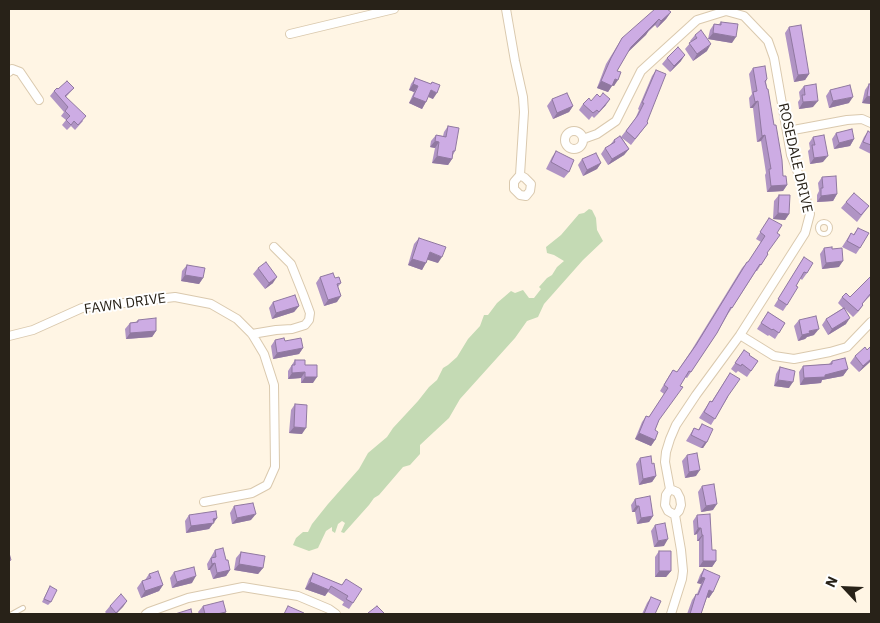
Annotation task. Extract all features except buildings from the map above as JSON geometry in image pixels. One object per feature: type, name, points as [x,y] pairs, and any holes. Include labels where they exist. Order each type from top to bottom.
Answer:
[{"type":"street","points":[[290,34],[394,9]]},
{"type":"street","points":[[506,9],[515,61],[524,97],[520,175]]},
{"type":"street","name":"ROSEDALE DRIVE","points":[[583,139],[597,134],[616,121],[641,71],[697,20],[726,10],[744,16],[768,41],[774,58],[791,155],[802,183],[810,214],[805,233],[790,258],[740,335],[696,395],[673,432],[666,452],[665,462],[670,489],[666,495],[664,506],[675,515]]},
{"type":"street","points":[[9,72],[12,69],[20,72],[39,100]]},
{"type":"street","points":[[788,131],[846,120],[862,119],[871,123]]},
{"type":"street","points":[[252,334],[292,329],[305,325],[309,320],[310,313],[304,294],[291,264],[274,247]]},
{"type":"street","name":"FAWN DRIVE","points":[[9,336],[33,330],[82,308],[175,297],[211,304],[237,319],[252,334],[264,354],[274,385],[275,466],[267,485],[252,493],[204,502]]},
{"type":"street","points":[[740,335],[774,356],[794,359],[846,347],[871,322]]},
{"type":"street","name":"ROSEDALE DRIVE","points":[[670,489],[677,492],[680,498],[681,505],[675,515]]},
{"type":"street","name":"ROSEDALE DRIVE","points":[[671,614],[683,571],[675,515]]},
{"type":"street","points":[[146,614],[188,598],[243,587],[298,596],[329,609],[336,614]]},
{"type":"lane","points":[[807,225],[817,227]]},
{"type":"lane","points":[[12,614],[24,608]]},
{"type":"green space","points":[[589,209],[592,210],[596,218],[597,230],[603,241],[583,260],[544,304],[538,317],[527,321],[515,338],[460,399],[449,418],[420,445],[420,454],[410,465],[403,467],[344,533],[341,532],[345,523],[342,521],[338,524],[335,533],[332,531],[332,527],[326,531],[318,548],[309,551],[293,545],[296,538],[303,532],[308,532],[328,504],[359,469],[368,453],[387,437],[437,380],[443,368],[457,357],[468,339],[480,326],[484,315],[488,315],[497,303],[511,291],[515,293],[523,290],[529,298],[534,298],[541,289],[539,287],[564,261],[547,253],[546,247],[561,235],[579,214]]}]
